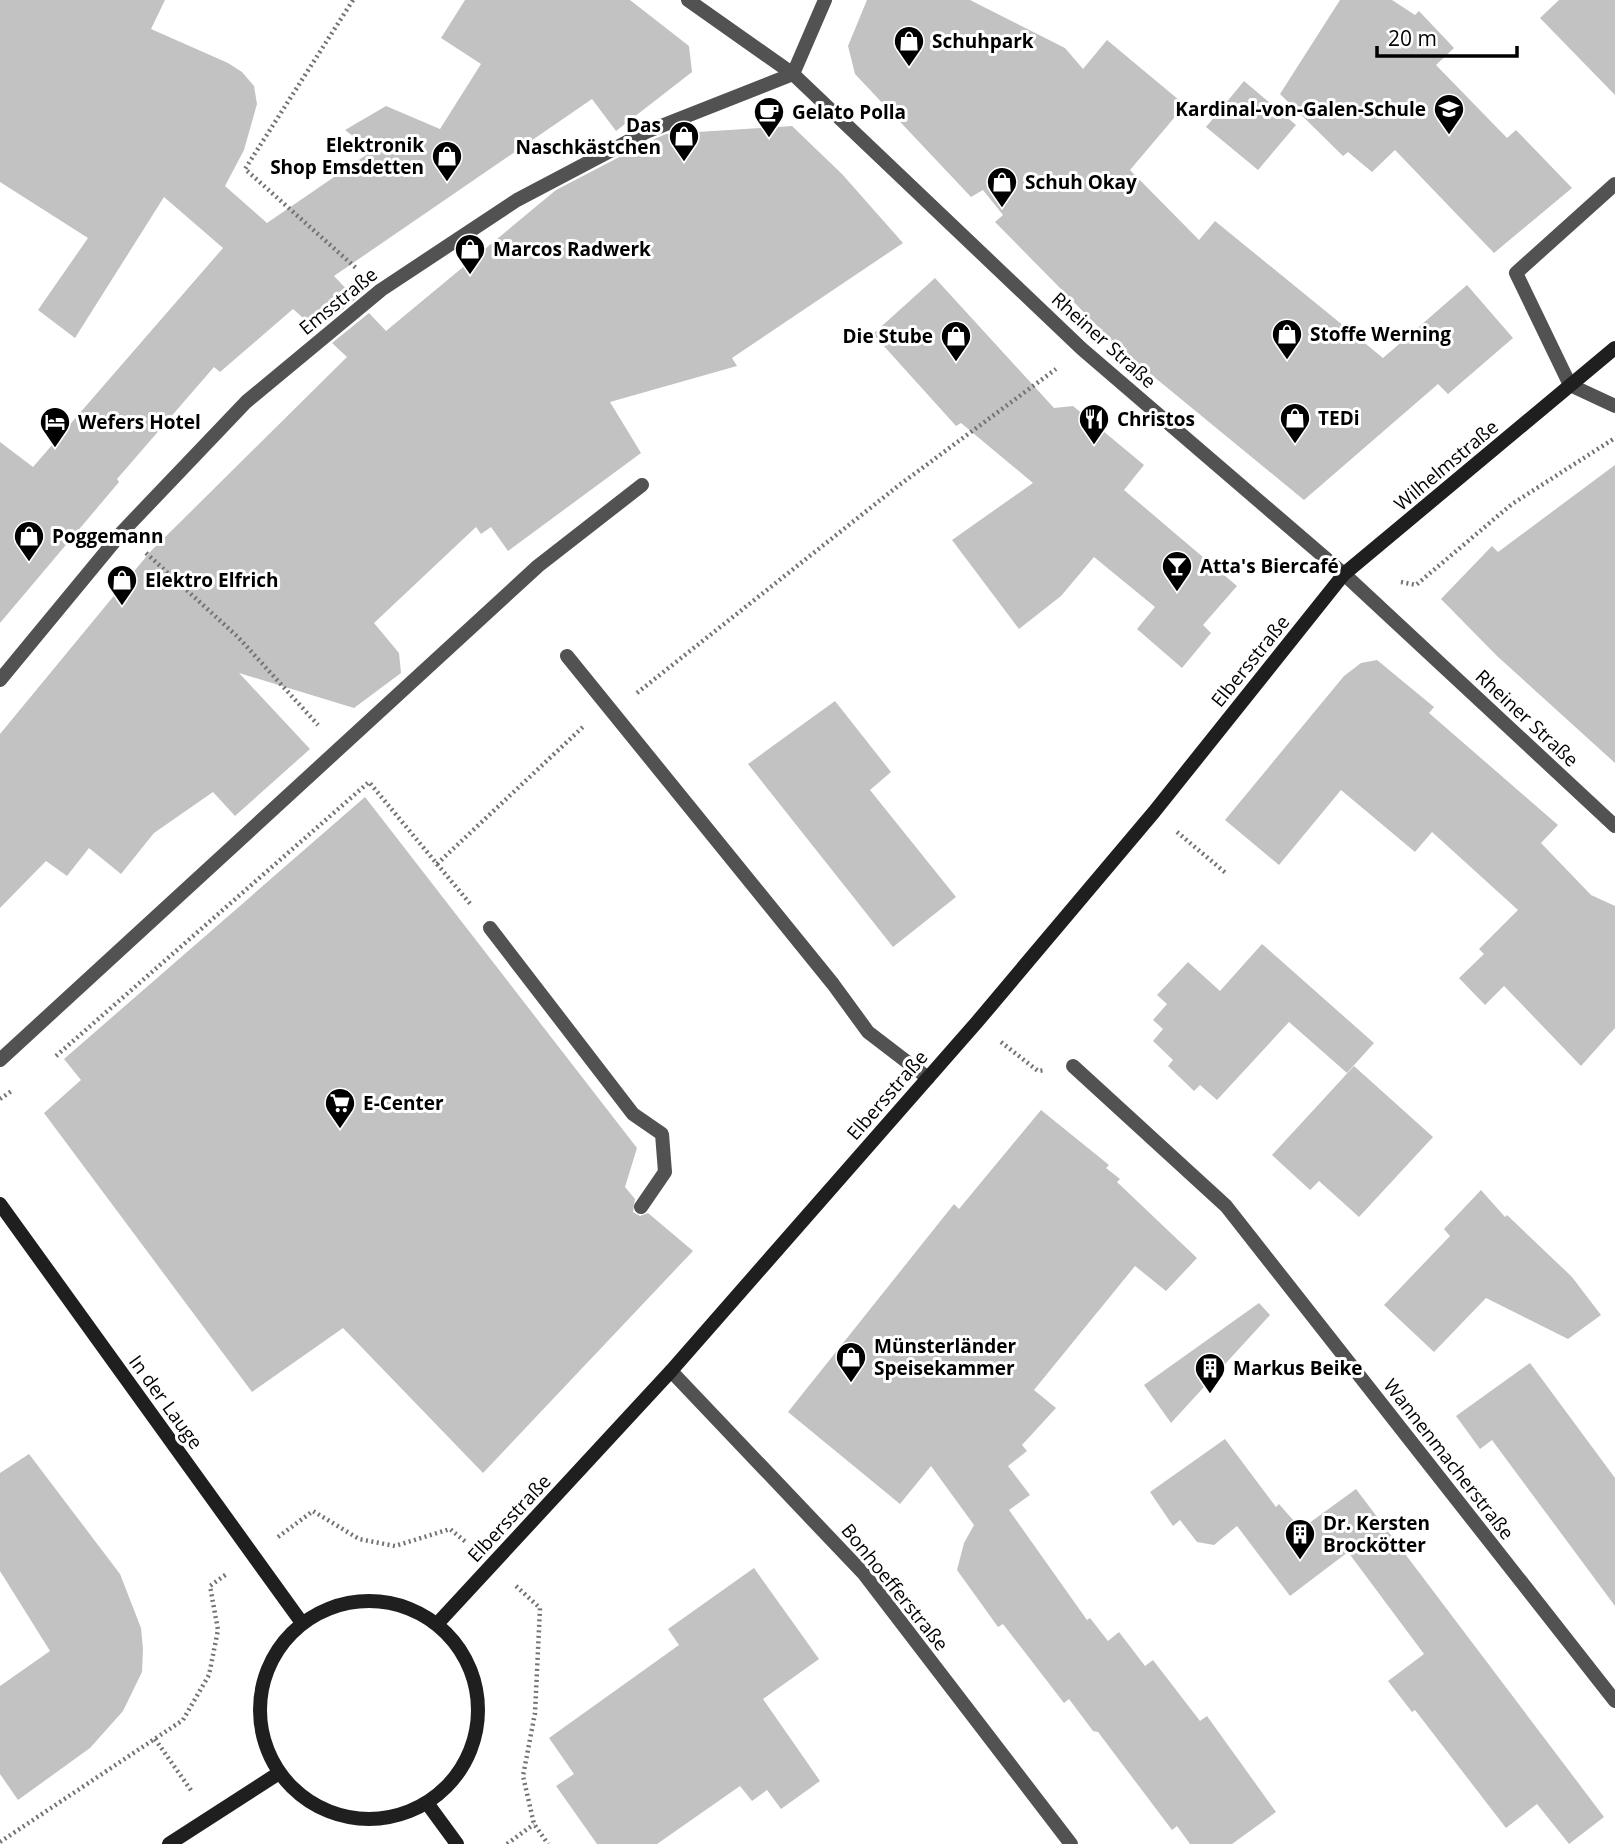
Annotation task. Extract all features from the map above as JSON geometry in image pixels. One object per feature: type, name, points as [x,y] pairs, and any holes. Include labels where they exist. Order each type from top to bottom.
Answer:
[{"type":"main road","name":"Wilhelmstraße","points":[[1345,574],[1615,348]]},
{"type":"main road","name":"Elbersstraße","points":[[437,1624],[671,1371],[928,1078],[1154,812],[1345,574]]},
{"type":"main road","name":"In der Lauge","points":[[0,1204],[302,1623]]},
{"type":"main road","points":[[369,1601],[405,1607],[437,1624],[458,1646],[472,1672],[478,1711],[477,1731],[467,1759],[450,1784],[427,1803],[397,1817],[363,1819],[331,1813],[302,1797],[279,1773],[266,1749],[260,1721],[260,1694],[268,1667],[282,1643],[302,1623],[334,1606],[369,1601]]},
{"type":"main road","points":[[169,1844],[279,1773]]},
{"type":"main road","points":[[427,1803],[457,1844]]},
{"type":"street","name":"Rheiner Straße","points":[[688,0],[793,74],[1082,349],[1345,574],[1615,826]]},
{"type":"street","points":[[793,74],[825,0]]},
{"type":"street","name":"Emsstraße","points":[[0,680],[123,531],[246,402],[381,290],[517,200],[646,132],[793,74]]},
{"type":"street","points":[[1615,184],[1516,273],[1570,385],[1615,406]]},
{"type":"street","points":[[0,1060],[538,566],[642,485]]},
{"type":"street","points":[[567,656],[833,984],[867,1032],[928,1078]]},
{"type":"street","points":[[490,928],[633,1114],[662,1134],[665,1172],[641,1207]]},
{"type":"street","name":"Wannenmacherstraße","points":[[1073,1066],[1226,1206],[1615,1701]]},
{"type":"street","name":"Bonhoefferstraße","points":[[671,1371],[864,1574],[1071,1844]]},
{"type":"path","points":[[353,0],[245,169],[381,290]]},
{"type":"path","points":[[437,864],[589,721],[613,712],[898,486],[1082,349]]},
{"type":"path","points":[[1345,574],[1416,585],[1512,504],[1615,438]]},
{"type":"path","points":[[123,531],[238,637],[369,782],[490,928]]},
{"type":"path","points":[[52,1059],[369,782]]},
{"type":"path","points":[[1154,812],[1227,874]]},
{"type":"path","points":[[976,1022],[1038,1071],[1073,1066]]},
{"type":"path","points":[[0,1099],[21,1084]]},
{"type":"path","points":[[0,1842],[183,1720],[209,1675],[218,1630],[209,1586],[253,1556]]},
{"type":"path","points":[[507,1844],[534,1824],[548,1844]]},
{"type":"building","points":[[0,0],[165,0],[151,29],[228,63],[242,72],[254,86],[257,104],[244,150],[225,186],[267,223],[372,151],[345,130],[386,106],[440,129],[481,64],[441,38],[465,0],[630,0],[689,46],[692,72],[616,131],[592,99],[334,276],[356,299],[317,330],[293,309],[220,372],[214,367],[117,479],[119,482],[0,623],[0,442],[33,467],[223,248],[164,197],[75,338],[38,310],[88,238],[0,182]]},
{"type":"building","points":[[867,0],[970,0],[1065,48],[1083,69],[1107,40],[1185,105],[1130,170],[1199,240],[1215,221],[1383,358],[1467,285],[1513,338],[1448,394],[1438,384],[1304,500],[1120,349],[995,222],[1003,215],[983,190],[971,197],[855,74],[848,46]]},
{"type":"building","points":[[1340,0],[1392,0],[1415,15],[1419,11],[1454,48],[1436,65],[1507,138],[1516,130],[1572,188],[1494,253],[1395,150],[1372,172],[1348,152],[1343,156],[1280,94]]},
{"type":"building","points":[[1559,0],[1615,0],[1615,95],[1540,18]]},
{"type":"building","points":[[1244,81],[1296,125],[1258,170],[1206,127]]},
{"type":"building","points":[[792,126],[842,174],[903,243],[732,358],[737,366],[610,402],[641,453],[508,551],[491,527],[481,534],[476,527],[374,623],[399,653],[401,673],[354,708],[239,673],[310,749],[235,816],[213,792],[154,833],[121,874],[89,848],[67,876],[46,861],[0,908],[0,734],[150,552],[347,357],[332,343],[369,313],[386,331],[556,190],[650,141],[666,134]]},
{"type":"building","points":[[935,278],[1054,408],[1073,406],[1144,465],[1124,490],[1237,586],[1203,625],[1211,633],[1182,668],[1137,629],[1155,607],[1094,557],[1061,596],[1019,629],[952,540],[1033,483],[961,423],[956,426],[873,334]]},
{"type":"building","points":[[1615,465],[1615,763],[1497,656],[1441,599],[1492,546],[1498,552]]},
{"type":"building","points":[[1377,660],[1434,707],[1429,713],[1558,825],[1541,843],[1591,895],[1615,906],[1615,1028],[1581,1066],[1504,986],[1485,1005],[1459,978],[1484,954],[1479,949],[1518,910],[1432,832],[1415,852],[1341,790],[1279,865],[1225,820],[1344,676],[1361,663]]},
{"type":"building","points":[[835,701],[891,772],[870,790],[956,897],[893,947],[748,764]]},
{"type":"building","name":"E-Center","points":[[365,797],[637,1148],[625,1187],[635,1199],[633,1212],[640,1216],[648,1213],[693,1251],[483,1473],[343,1328],[252,1392],[44,1113],[81,1080],[64,1059]]},
{"type":"building","points":[[1262,944],[1374,1043],[1347,1073],[1289,1022],[1217,1100],[1200,1085],[1194,1091],[1168,1066],[1173,1060],[1153,1041],[1163,1029],[1153,1020],[1167,1004],[1157,995],[1188,962],[1220,991]]},
{"type":"building","points":[[1354,1066],[1433,1137],[1359,1217],[1319,1181],[1310,1190],[1272,1155]]},
{"type":"building","points":[[1041,1110],[1109,1165],[1106,1168],[1120,1179],[1117,1182],[1197,1258],[1166,1291],[1135,1266],[1034,1390],[1056,1408],[1022,1445],[1027,1451],[1008,1466],[1030,1495],[1009,1510],[1087,1620],[1090,1618],[1108,1641],[1119,1632],[1145,1666],[1153,1660],[1200,1721],[1207,1716],[1276,1812],[1232,1844],[1190,1844],[1177,1826],[1172,1830],[1098,1732],[1093,1731],[1069,1699],[1064,1703],[1003,1624],[998,1627],[957,1570],[964,1543],[974,1525],[931,1466],[900,1504],[788,1412],[954,1204],[959,1209]]},
{"type":"building","points":[[1481,1190],[1505,1217],[1507,1215],[1572,1277],[1601,1315],[1568,1339],[1486,1298],[1434,1352],[1384,1305],[1450,1236],[1444,1229]]},
{"type":"building","points":[[1259,1303],[1270,1315],[1171,1423],[1144,1385]]},
{"type":"building","points":[[1530,1363],[1615,1478],[1615,1606],[1492,1440],[1480,1449],[1456,1416]]},
{"type":"building","points":[[1225,1439],[1276,1507],[1279,1504],[1301,1529],[1356,1489],[1604,1817],[1569,1844],[1537,1804],[1506,1828],[1415,1710],[1412,1712],[1388,1681],[1424,1654],[1348,1552],[1290,1596],[1237,1526],[1214,1545],[1197,1542],[1180,1520],[1173,1526],[1150,1492]]},
{"type":"building","points":[[29,1454],[120,1574],[141,1628],[143,1649],[142,1672],[123,1711],[90,1748],[18,1800],[0,1774],[0,1686],[50,1651],[0,1571],[0,1473]]},
{"type":"building","points":[[754,1568],[819,1659],[763,1699],[820,1781],[781,1809],[767,1790],[752,1801],[740,1786],[657,1844],[597,1844],[556,1786],[574,1774],[549,1738],[679,1645],[668,1629]]},
{"type":"place","name":"Schuhpark","points":[[909,68]]},
{"type":"place","name":"Kardinal-von-Galen-Schule","points":[[1449,136]]},
{"type":"place","name":"Gelato Polla","points":[[769,139]]},
{"type":"place","name":"Das Naschkästchen","points":[[684,163]]},
{"type":"place","name":"Elektronik Shop Emsdetten","points":[[447,183]]},
{"type":"place","name":"Schuh Okay","points":[[1002,209]]},
{"type":"place","name":"Marcos Radwerk","points":[[470,276]]},
{"type":"place","name":"Stoffe Werning","points":[[1287,361]]},
{"type":"place","name":"Die Stube","points":[[956,363]]},
{"type":"place","name":"TEDi","points":[[1295,445]]},
{"type":"place","name":"Christos","points":[[1094,446]]},
{"type":"place","name":"Wefers Hotel","points":[[55,449]]},
{"type":"place","name":"Poggemann","points":[[29,563]]},
{"type":"place","name":"Atta's Biercafé","points":[[1177,593]]},
{"type":"place","name":"Elektro Elfrich","points":[[122,607]]},
{"type":"place","name":"E-Center","points":[[340,1130]]},
{"type":"place","name":"Münsterländer Speisekammer","points":[[851,1384]]},
{"type":"place","name":"Markus Beike","points":[[1210,1395]]},
{"type":"place","name":"Dr. Kersten Brockötter","points":[[1300,1561]]}]
